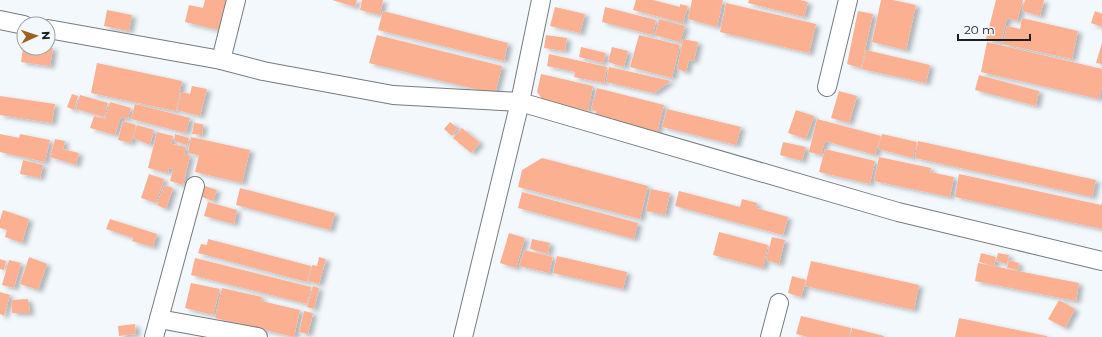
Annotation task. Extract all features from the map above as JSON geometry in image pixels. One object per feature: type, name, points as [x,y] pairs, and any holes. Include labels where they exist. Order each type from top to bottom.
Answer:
[{"type":"street","points":[[221,60],[236,0]]},
{"type":"street","points":[[463,337],[520,102],[541,0]]},
{"type":"street","points":[[827,87],[848,0]]},
{"type":"street","points":[[0,20],[16,23]]},
{"type":"street","points":[[56,30],[221,60],[278,74],[392,95],[520,102],[898,212],[1102,261]]},
{"type":"street","points":[[154,337],[195,186]]},
{"type":"street","points":[[770,337],[779,303]]},
{"type":"street","points":[[159,319],[258,337]]},
{"type":"building","points":[[205,0],[226,0],[218,30],[185,22],[189,5],[203,8]]},
{"type":"building","points":[[332,0],[357,0],[355,7]]},
{"type":"building","points":[[362,0],[383,0],[380,15],[360,10]]},
{"type":"building","points":[[636,0],[653,0],[680,7],[680,4],[688,6],[683,23],[633,10]]},
{"type":"building","points":[[692,0],[723,0],[717,27],[688,19]]},
{"type":"building","points":[[749,0],[800,0],[808,2],[804,17],[748,3]]},
{"type":"building","points":[[881,0],[893,0],[916,5],[906,50],[872,42]]},
{"type":"building","points":[[996,0],[1023,0],[1017,21],[1007,18],[1001,43],[986,39]]},
{"type":"building","points":[[1025,0],[1044,0],[1040,16],[1022,11]]},
{"type":"building","points":[[726,3],[816,24],[809,53],[720,32]]},
{"type":"building","points":[[555,7],[585,14],[580,33],[550,26]]},
{"type":"building","points":[[605,7],[656,20],[653,35],[602,22]]},
{"type":"building","points":[[107,10],[132,15],[129,31],[104,26]]},
{"type":"building","points":[[383,11],[508,43],[504,61],[378,30]]},
{"type":"building","points":[[858,11],[873,14],[861,68],[847,64]]},
{"type":"building","points":[[1095,11],[1102,14],[1102,27],[1091,23]]},
{"type":"building","points":[[1022,18],[1078,31],[1072,59],[1003,44],[1007,26],[1020,29]]},
{"type":"building","points":[[659,19],[685,26],[680,42],[655,35]]},
{"type":"building","points":[[377,35],[502,66],[495,94],[369,63]]},
{"type":"building","points":[[546,35],[567,38],[565,51],[544,48]]},
{"type":"building","points":[[639,35],[680,45],[672,78],[630,67]]},
{"type":"building","points":[[683,39],[698,42],[694,61],[689,60],[686,72],[677,69]]},
{"type":"building","points":[[987,42],[1102,69],[1102,87],[1099,99],[981,72]]},
{"type":"building","points":[[1102,43],[1102,64],[1096,63]]},
{"type":"building","points":[[581,47],[606,53],[603,63],[579,57]]},
{"type":"building","points":[[612,47],[628,51],[624,67],[608,62]]},
{"type":"building","points":[[866,50],[930,65],[926,83],[862,69]]},
{"type":"building","points":[[549,54],[607,67],[604,83],[574,77],[575,72],[547,66]]},
{"type":"building","points":[[22,56],[52,56],[50,66],[21,62]]},
{"type":"building","points":[[97,63],[182,81],[176,111],[91,93]]},
{"type":"building","points":[[609,67],[671,81],[654,93],[606,82]]},
{"type":"building","points":[[541,74],[593,86],[588,111],[543,100],[537,92]]},
{"type":"building","points":[[979,75],[1039,91],[1036,106],[975,90]]},
{"type":"building","points":[[192,86],[207,89],[200,116],[177,110],[181,92],[190,94]]},
{"type":"building","points":[[597,88],[664,105],[657,133],[595,118],[596,111],[591,110]]},
{"type":"building","points":[[839,91],[857,96],[849,123],[831,118]]},
{"type":"building","points":[[72,94],[78,96],[74,110],[67,107]]},
{"type":"building","points":[[80,95],[108,103],[104,117],[76,109]]},
{"type":"building","points":[[0,96],[55,104],[52,123],[0,115]]},
{"type":"building","points":[[110,102],[131,108],[128,119],[121,117],[115,135],[90,128],[94,116],[105,119]]},
{"type":"building","points":[[135,104],[190,118],[186,133],[131,119]]},
{"type":"building","points":[[667,109],[741,127],[736,145],[662,127]]},
{"type":"building","points":[[796,110],[814,116],[806,139],[788,133]]},
{"type":"building","points":[[817,119],[881,136],[875,155],[825,141],[821,155],[809,152]]},
{"type":"building","points":[[123,121],[136,125],[131,143],[118,140]]},
{"type":"building","points":[[450,122],[458,128],[452,136],[444,129]]},
{"type":"building","points":[[194,123],[203,124],[202,135],[192,134]]},
{"type":"building","points":[[137,125],[154,130],[150,145],[133,138]]},
{"type":"building","points":[[462,128],[480,143],[471,153],[453,138]]},
{"type":"building","points":[[157,132],[173,136],[171,144],[186,147],[184,154],[190,156],[183,185],[170,181],[173,169],[169,168],[168,173],[148,168]]},
{"type":"building","points":[[0,134],[19,138],[20,134],[50,140],[45,162],[0,152]]},
{"type":"building","points":[[175,134],[189,138],[187,145],[174,141]]},
{"type":"building","points":[[882,134],[917,142],[913,158],[878,149]]},
{"type":"building","points":[[191,137],[250,150],[242,183],[195,172],[199,155],[188,153]]},
{"type":"building","points":[[55,139],[65,141],[63,149],[79,153],[76,165],[50,157]]},
{"type":"building","points":[[918,141],[1096,180],[1092,197],[915,158]]},
{"type":"building","points":[[783,142],[806,147],[802,161],[780,155]]},
{"type":"building","points":[[825,149],[875,161],[870,184],[819,172]]},
{"type":"building","points":[[879,157],[931,168],[930,172],[954,177],[950,197],[874,181]]},
{"type":"building","points":[[542,158],[648,186],[640,219],[518,187],[522,170]]},
{"type":"building","points":[[23,160],[43,165],[40,178],[20,174]]},
{"type":"building","points":[[149,174],[164,179],[156,203],[141,198]]},
{"type":"building","points":[[959,174],[1101,205],[1102,202],[1102,229],[955,197]]},
{"type":"building","points":[[164,185],[173,188],[166,209],[157,205]]},
{"type":"building","points":[[205,186],[217,190],[213,201],[202,197]]},
{"type":"building","points":[[240,188],[335,213],[330,230],[236,205]]},
{"type":"building","points":[[651,189],[670,193],[665,215],[646,211]]},
{"type":"building","points":[[679,191],[740,207],[742,199],[757,203],[756,208],[788,217],[783,235],[675,206]]},
{"type":"building","points":[[522,192],[638,223],[634,239],[518,208]]},
{"type":"building","points":[[208,202],[237,210],[234,224],[204,216]]},
{"type":"building","points":[[3,210],[29,219],[22,243],[5,237],[7,230],[0,228],[0,220]]},
{"type":"building","points":[[110,219],[157,234],[153,247],[132,241],[136,231],[133,238],[106,229]]},
{"type":"building","points":[[719,232],[768,245],[763,268],[713,255]]},
{"type":"building","points":[[509,233],[525,238],[516,268],[500,263]]},
{"type":"building","points":[[772,237],[785,240],[779,264],[766,260]]},
{"type":"building","points":[[208,239],[311,266],[307,282],[198,253],[201,244],[207,245]]},
{"type":"building","points":[[532,239],[550,243],[548,254],[530,249]]},
{"type":"building","points":[[524,250],[553,257],[549,273],[519,266]]},
{"type":"building","points":[[981,253],[996,257],[994,266],[979,262]]},
{"type":"building","points":[[998,253],[1009,255],[1007,264],[996,261]]},
{"type":"building","points":[[557,256],[627,272],[623,289],[553,273]]},
{"type":"building","points":[[29,257],[47,264],[38,290],[20,284]]},
{"type":"building","points":[[319,257],[326,259],[319,284],[308,281],[312,265],[317,266]]},
{"type":"building","points":[[195,258],[311,287],[307,304],[191,275]]},
{"type":"building","points":[[0,259],[6,261],[4,270],[0,269]]},
{"type":"building","points":[[9,260],[21,263],[14,288],[2,285]]},
{"type":"building","points":[[1009,260],[1019,263],[1018,270],[1007,268]]},
{"type":"building","points":[[811,261],[919,285],[914,310],[805,286]]},
{"type":"building","points":[[978,263],[1079,283],[1076,301],[975,281]]},
{"type":"building","points":[[792,276],[806,280],[801,297],[788,293]]},
{"type":"building","points":[[191,283],[220,289],[213,315],[185,308]]},
{"type":"building","points":[[313,286],[319,288],[314,309],[307,307]]},
{"type":"building","points":[[222,288],[262,297],[261,301],[300,310],[294,337],[215,318]]},
{"type":"building","points":[[0,292],[10,295],[4,316],[0,314]]},
{"type":"building","points":[[28,299],[30,313],[12,313],[11,300]]},
{"type":"building","points":[[1059,300],[1075,309],[1065,328],[1048,319]]},
{"type":"building","points":[[304,311],[313,313],[308,334],[299,332]]},
{"type":"building","points":[[801,316],[851,328],[849,337],[808,337],[796,334]]},
{"type":"building","points":[[959,318],[1047,336],[1047,337],[955,337]]},
{"type":"building","points":[[135,324],[136,334],[119,336],[118,326]]},
{"type":"building","points":[[852,328],[884,336],[884,337],[850,337]]}]
